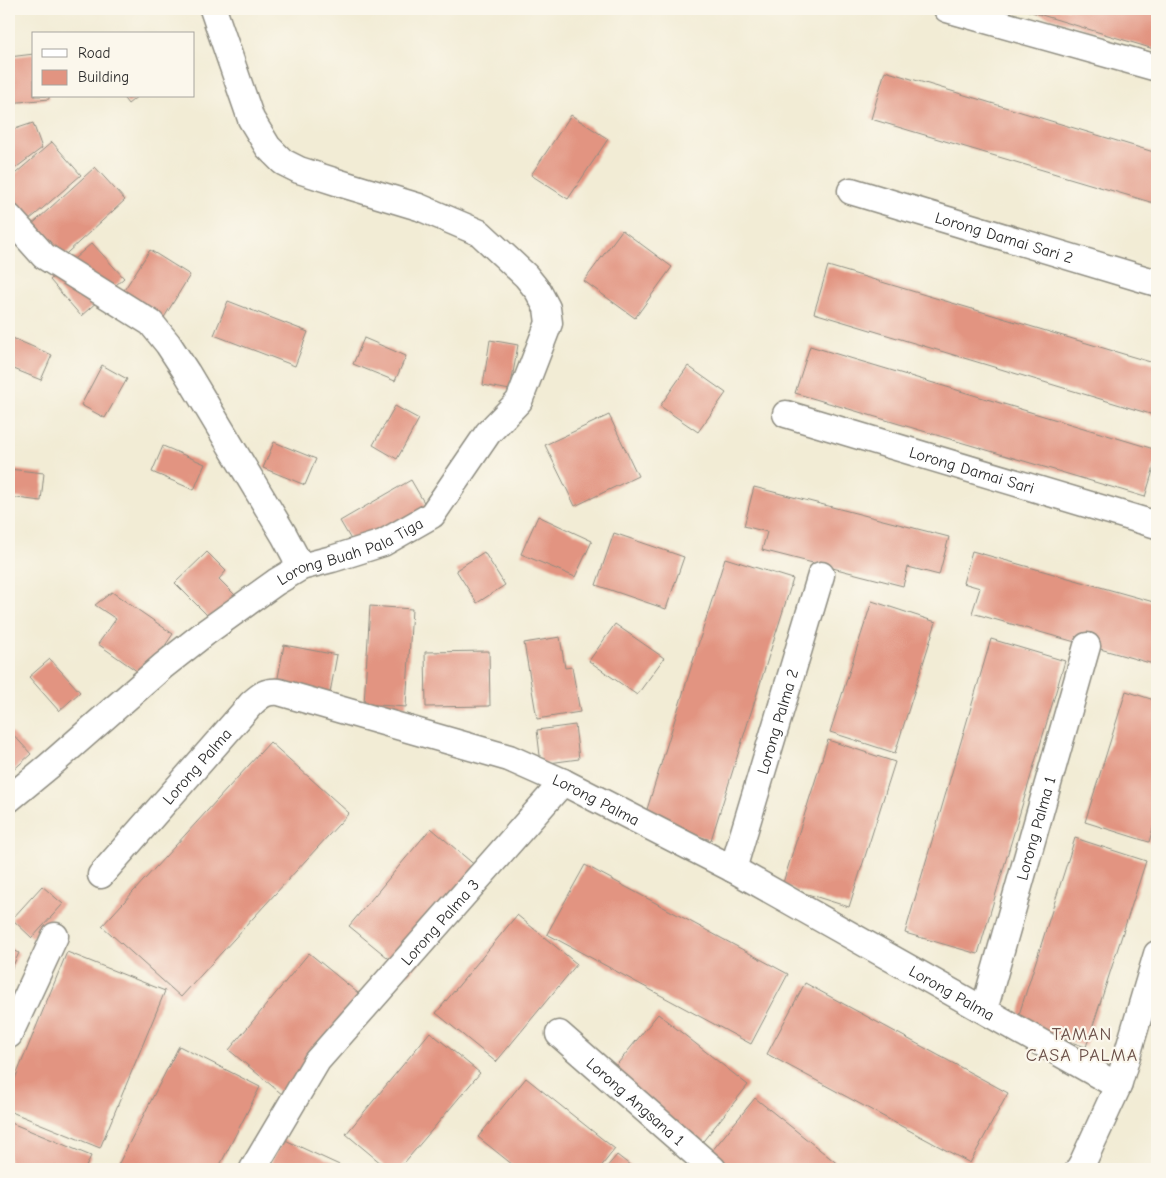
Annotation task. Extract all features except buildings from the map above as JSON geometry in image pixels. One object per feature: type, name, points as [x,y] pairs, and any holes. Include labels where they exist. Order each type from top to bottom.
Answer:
[{"type":"street","name":"Lorong Buah Pala Tiga","points":[[9,799],[163,666],[276,582],[302,567],[383,542],[432,514],[488,433],[518,401],[549,323],[547,308],[538,291],[526,276],[480,234],[419,207],[299,170],[283,162],[268,147],[251,119],[213,9]]},
{"type":"street","points":[[947,9],[1157,68]]},
{"type":"street","name":"Lorong Damai Sari 2","points":[[851,191],[1157,283]]},
{"type":"street","points":[[9,217],[44,256],[151,323],[168,344],[187,373],[302,567]]},
{"type":"street","name":"Lorong Damai Sari","points":[[786,414],[1157,525]]},
{"type":"street","name":"Lorong Palma 2","points":[[733,869],[821,575]]},
{"type":"street","name":"Lorong Palma 1","points":[[984,1010],[1087,646]]},
{"type":"street","name":"Lorong Palma","points":[[101,875],[250,704],[259,696],[269,692],[279,692],[509,758],[564,782],[733,869],[1118,1086]]},
{"type":"street","name":"Lorong Palma 3","points":[[254,1169],[317,1061],[564,782]]},
{"type":"street","points":[[9,1035],[55,936]]},
{"type":"street","points":[[1079,1169],[1118,1086],[1157,954]]},
{"type":"street","name":"Lorong Angsana 1","points":[[559,1034],[713,1169]]},
{"type":"district","name":"TAMAN CASA PALMA","points":[[1082,1044]]}]
